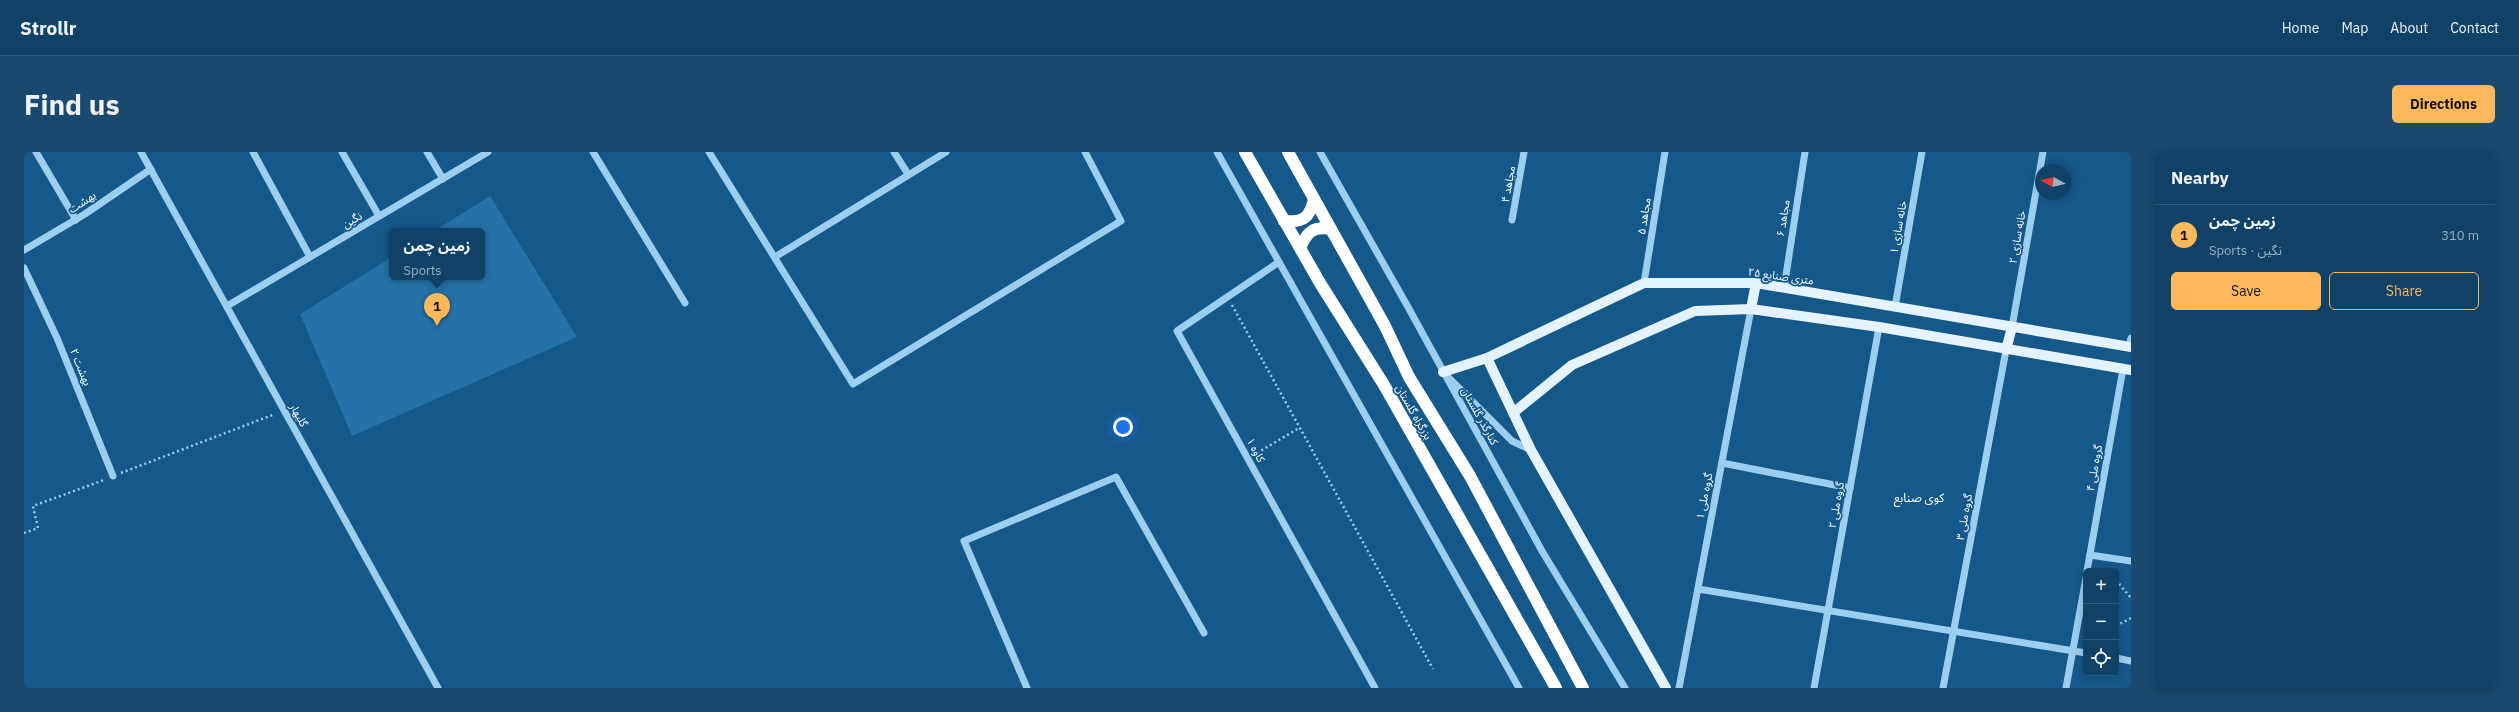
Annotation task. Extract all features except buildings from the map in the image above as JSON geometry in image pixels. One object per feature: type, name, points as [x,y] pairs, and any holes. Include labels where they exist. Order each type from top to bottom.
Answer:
[{"type":"highway","name":"بزرگراه گلستان","points":[[1245,152],[1300,248],[1384,385],[1556,688]]},
{"type":"highway","name":"بزرگراه گلستان","points":[[1288,152],[1385,326],[1409,377],[1470,476],[1583,688]]},
{"type":"highway","points":[[1284,221],[1297,222],[1306,219],[1311,214],[1314,199]]},
{"type":"highway","points":[[1300,248],[1310,230],[1319,227],[1331,229]]},
{"type":"main road","name":"۲۵ متری صنایع","points":[[1443,372],[1487,358],[1644,282],[1756,283],[1895,307],[2130,344]]},
{"type":"main road","points":[[1751,309],[1756,283]]},
{"type":"main road","points":[[1513,413],[1572,365],[1695,311],[1751,309],[1879,327],[2127,370]]},
{"type":"main road","points":[[2006,350],[2012,326]]},
{"type":"main road","points":[[1487,358],[1531,450],[1666,688]]},
{"type":"street","points":[[36,152],[76,220]]},
{"type":"street","name":"گلبهار","points":[[142,152],[283,411],[438,688]]},
{"type":"street","points":[[253,152],[310,257]]},
{"type":"street","points":[[342,152],[379,216]]},
{"type":"street","points":[[427,152],[443,178]]},
{"type":"street","name":"نگین","points":[[227,306],[488,152]]},
{"type":"street","points":[[593,152],[685,303]]},
{"type":"street","points":[[709,152],[853,384],[1121,221],[1085,152]]},
{"type":"street","points":[[894,152],[908,174]]},
{"type":"street","points":[[775,257],[946,152]]},
{"type":"street","points":[[1217,152],[1519,688]]},
{"type":"street","name":"کنارگذر گلستان","points":[[1320,152],[1542,551],[1625,688]]},
{"type":"street","name":"مجاهد ۴","points":[[1512,220],[1524,152]]},
{"type":"street","name":"۵ مجاهد","points":[[1644,282],[1665,152]]},
{"type":"street","name":"۶ مجاهد","points":[[1784,288],[1805,152]]},
{"type":"street","name":"خانه سازی ۱","points":[[1895,307],[1922,152]]},
{"type":"street","name":"خانه سازی ۲","points":[[2012,326],[2043,152]]},
{"type":"street","name":"بهشت","points":[[24,250],[76,220],[151,169]]},
{"type":"street","name":"کاوه ۱","points":[[1280,262],[1177,331],[1375,688]]},
{"type":"street","name":"بهشت ۲","points":[[24,268],[57,338],[113,476]]},
{"type":"street","name":"گروه ملی ۱","points":[[1679,688],[1751,309]]},
{"type":"street","name":"گروه ملی ۲","points":[[1814,688],[1879,327]]},
{"type":"street","name":"گروه ملی ۳","points":[[1943,688],[2006,350]]},
{"type":"street","name":"گروه ملی ۴","points":[[2088,568],[2127,370]]},
{"type":"street","points":[[1443,372],[1512,440],[1531,450]]},
{"type":"street","points":[[1722,463],[1850,488]]},
{"type":"street","points":[[1027,688],[964,541],[1116,477],[1204,633]]},
{"type":"street","points":[[2090,555],[2131,562]]},
{"type":"street","points":[[1698,589],[2083,653]]},
{"type":"street","points":[[2066,688],[2083,595]]},
{"type":"street","points":[[2119,659],[2131,661]]},
{"type":"path","points":[[1227,297],[1433,669]]},
{"type":"path","points":[[24,533],[38,528],[34,506],[283,411]]},
{"type":"path","points":[[1247,458],[1299,428]]},
{"type":"path","points":[[2119,584],[2131,598]]},
{"type":"path","points":[[2119,624],[2131,618]]},
{"type":"shaded area","points":[[490,196],[577,337],[352,436],[300,314],[389,259],[389,280],[485,280],[485,228],[439,228]]},
{"type":"place","name":"زمین چمن","points":[[437,326]]},
{"type":"district","name":"کوی صنابع","points":[[1919,497]]}]
